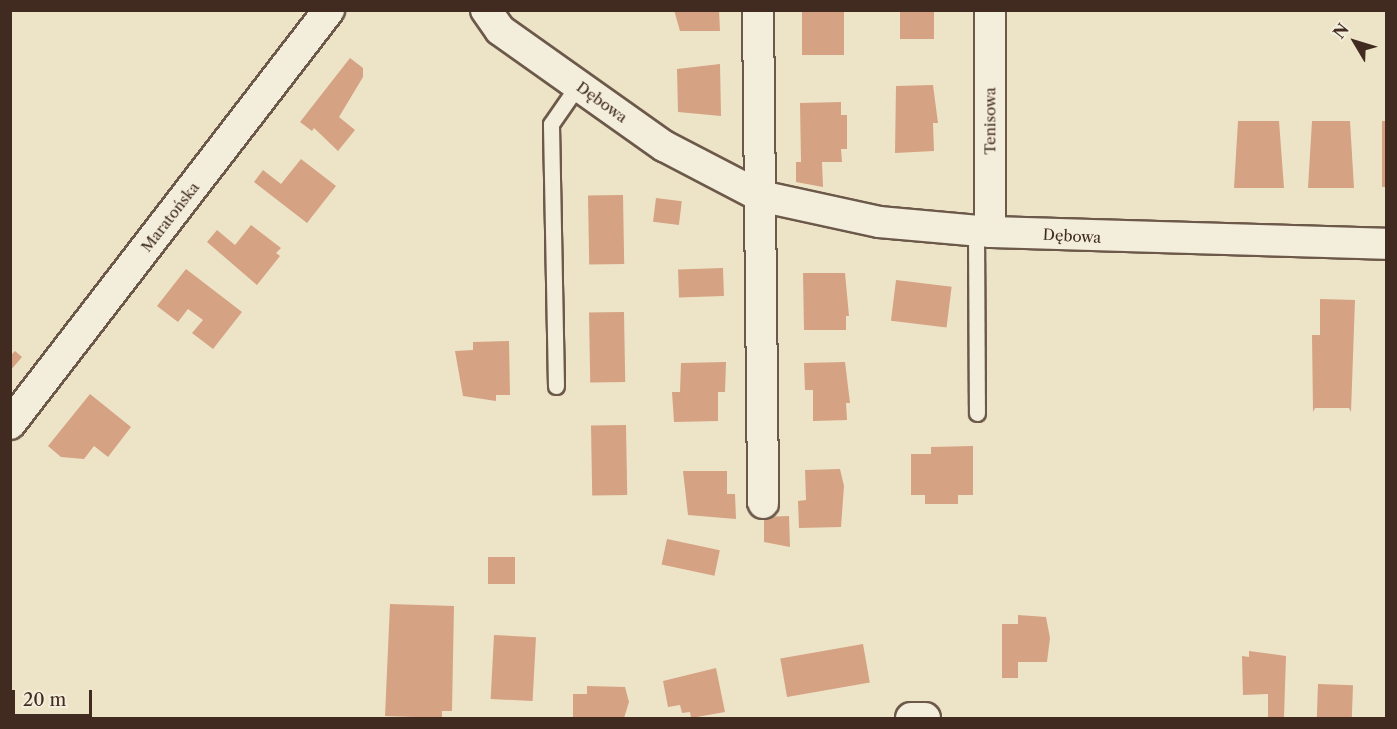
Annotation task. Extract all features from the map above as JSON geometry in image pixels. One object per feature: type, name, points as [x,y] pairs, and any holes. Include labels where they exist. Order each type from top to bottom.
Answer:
[{"type":"street","name":"Maratońska","points":[[10,424],[329,10]]},
{"type":"street","name":"Dębowa","points":[[486,10],[500,30],[664,146],[760,196],[879,222],[983,232],[1386,244]]},
{"type":"street","points":[[758,10],[763,503]]},
{"type":"street","name":"Tenisowa","points":[[983,232],[990,10]]},
{"type":"street","points":[[911,718],[925,718]]},
{"type":"lane","points":[[556,386],[551,124],[578,85]]},
{"type":"lane","points":[[977,413],[983,232]]},
{"type":"building","points":[[674,10],[719,10],[720,31],[680,31]]},
{"type":"building","points":[[802,10],[844,10],[844,55],[802,55]]},
{"type":"building","points":[[900,10],[934,10],[934,39],[900,39]]},
{"type":"building","points":[[350,58],[363,68],[363,77],[339,117],[355,130],[338,151],[314,128],[312,131],[300,122]]},
{"type":"building","points":[[720,64],[721,116],[678,112],[677,69]]},
{"type":"building","points":[[933,85],[938,123],[933,123],[934,151],[895,153],[896,86]]},
{"type":"building","points":[[841,102],[841,115],[847,115],[847,149],[841,149],[842,162],[822,162],[823,187],[796,182],[796,162],[801,162],[800,103]]},
{"type":"building","points":[[1238,121],[1279,121],[1284,188],[1234,188]]},
{"type":"building","points":[[1312,121],[1350,121],[1354,188],[1308,188]]},
{"type":"building","points":[[1382,121],[1386,121],[1386,187],[1382,187]]},
{"type":"building","points":[[301,159],[336,186],[307,223],[254,182],[263,170],[281,184]]},
{"type":"building","points":[[623,195],[624,264],[589,265],[588,196]]},
{"type":"building","points":[[656,198],[682,201],[679,225],[653,222]]},
{"type":"building","points":[[251,225],[281,248],[276,253],[280,256],[257,285],[207,242],[217,230],[235,245]]},
{"type":"building","points":[[723,268],[724,296],[679,298],[678,270]]},
{"type":"building","points":[[186,269],[242,312],[213,349],[192,333],[203,320],[188,309],[178,322],[157,306]]},
{"type":"building","points":[[803,273],[845,273],[849,316],[846,316],[846,330],[804,330]]},
{"type":"building","points":[[896,280],[952,287],[947,328],[891,321]]},
{"type":"building","points":[[1320,299],[1355,300],[1351,412],[1349,408],[1315,408],[1313,412],[1312,335],[1320,335]]},
{"type":"building","points":[[624,312],[625,382],[590,383],[589,313]]},
{"type":"building","points":[[509,341],[510,395],[496,395],[496,401],[463,396],[455,351],[473,350],[473,342]]},
{"type":"building","points":[[15,351],[22,357],[10,371],[10,356]]},
{"type":"building","points":[[726,362],[725,392],[718,392],[718,421],[674,422],[672,392],[680,392],[681,363]]},
{"type":"building","points":[[845,362],[850,403],[846,403],[847,420],[813,421],[813,390],[805,390],[804,363]]},
{"type":"building","points":[[90,394],[131,427],[108,457],[94,446],[84,459],[61,457],[48,446]]},
{"type":"building","points":[[626,425],[627,495],[592,496],[591,426]]},
{"type":"building","points":[[973,446],[973,495],[958,495],[958,504],[925,504],[925,495],[911,495],[911,454],[931,454],[931,447]]},
{"type":"building","points":[[840,469],[844,486],[841,527],[799,528],[798,501],[806,500],[805,470]]},
{"type":"building","points":[[683,471],[727,471],[727,494],[735,494],[736,519],[688,515]]},
{"type":"building","points":[[789,516],[790,547],[764,542],[764,517]]},
{"type":"building","points":[[667,539],[720,550],[714,576],[662,564]]},
{"type":"building","points":[[488,557],[515,557],[515,584],[488,584]]},
{"type":"building","points":[[390,604],[454,606],[452,711],[442,711],[442,718],[385,716]]},
{"type":"building","points":[[1018,615],[1046,617],[1050,638],[1047,662],[1018,662],[1018,678],[1002,678],[1002,624],[1018,624]]},
{"type":"building","points":[[494,635],[536,637],[533,701],[491,699]]},
{"type":"building","points":[[863,644],[870,682],[787,697],[780,659]]},
{"type":"building","points":[[1249,651],[1286,656],[1284,717],[1268,718],[1268,694],[1243,695],[1242,656],[1249,657]]},
{"type":"building","points":[[716,668],[725,712],[691,718],[690,712],[682,713],[680,705],[668,707],[663,681]]},
{"type":"building","points":[[1318,684],[1353,685],[1352,718],[1317,718]]},
{"type":"building","points":[[587,686],[625,687],[629,702],[624,718],[573,718],[573,694],[587,694]]}]
